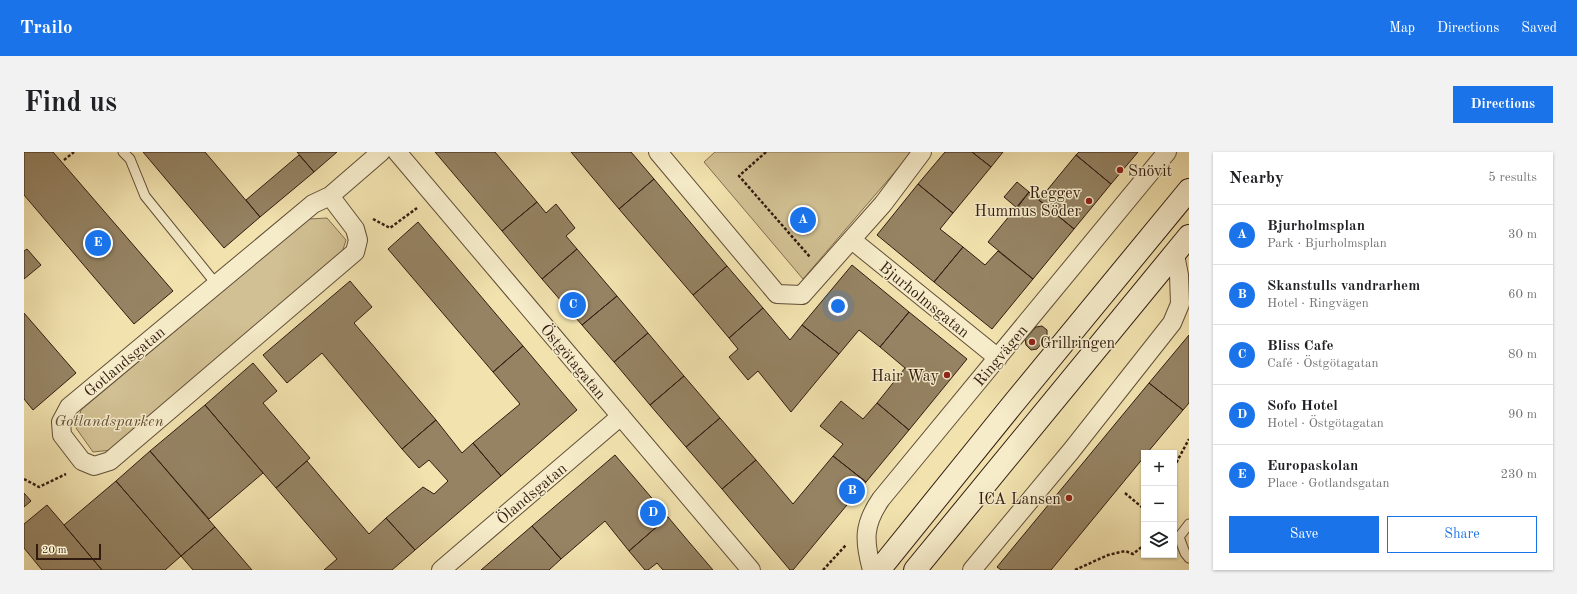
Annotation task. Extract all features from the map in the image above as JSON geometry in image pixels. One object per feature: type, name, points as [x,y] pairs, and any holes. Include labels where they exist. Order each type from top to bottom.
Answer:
[{"type":"main road","points":[[879,570],[1189,190]]},
{"type":"main road","points":[[915,570],[1175,255],[1189,236]]},
{"type":"street","name":"Gotlandsgatan","points":[[330,196],[355,229],[358,240],[355,252],[110,461],[94,466],[82,461],[62,435],[61,422],[69,407],[217,285],[312,204],[330,196],[381,152]]},
{"type":"street","name":"Östgötagatan","points":[[397,152],[751,570]]},
{"type":"street","points":[[668,156],[777,294],[802,295],[883,204],[922,152]]},
{"type":"street","name":"Ringvägen","points":[[872,570],[866,547],[868,521],[873,511],[1167,152]]},
{"type":"street","name":"Bjurholmsgatan","points":[[852,240],[998,358]]},
{"type":"street","points":[[972,570],[1071,450],[1172,323],[1180,304],[1179,275],[1175,255]]},
{"type":"street","name":"Ölandsgatan","points":[[441,570],[621,416]]},
{"type":"lane","points":[[123,152],[130,159],[145,196],[217,285]]},
{"type":"lane","points":[[1189,524],[1179,537],[1185,553],[1189,558]]},
{"type":"path","points":[[64,160],[74,152]]},
{"type":"path","points":[[766,152],[739,176],[823,272]]},
{"type":"path","points":[[1177,461],[1189,439]]},
{"type":"path","points":[[24,479],[39,487],[44,484]]},
{"type":"path","points":[[1125,493],[1141,506]]},
{"type":"path","points":[[1075,570],[1108,555],[1125,551],[1133,554],[1141,547]]},
{"type":"green space","points":[[715,152],[912,152],[803,279],[704,162]]},
{"type":"green space","name":"Gotlandsparken","points":[[327,218],[346,240],[341,256],[112,450],[93,452],[76,428],[81,410],[309,219]]},
{"type":"building","points":[[24,152],[53,152],[173,291],[134,324],[24,195]]},
{"type":"building","points":[[143,152],[205,152],[260,217],[224,248]]},
{"type":"building","points":[[297,152],[337,152],[314,172]]},
{"type":"building","points":[[435,152],[495,152],[537,202],[502,231]]},
{"type":"building","points":[[571,152],[631,152],[654,179],[619,209]]},
{"type":"building","points":[[945,152],[972,152],[991,167],[953,213],[918,184]]},
{"type":"building","points":[[972,152],[1003,152],[991,167]]},
{"type":"building","points":[[1079,152],[1138,152],[1111,184],[1076,155]]},
{"type":"building","points":[[299,155],[314,172],[260,217],[246,200]]},
{"type":"building","points":[[1076,155],[1111,184],[1074,229],[1039,200]]},
{"type":"building","points":[[654,179],[727,266],[693,295],[619,209]]},
{"type":"building","points":[[1017,182],[1029,192],[1017,208],[1004,197]]},
{"type":"building","points":[[918,184],[953,213],[940,229],[963,247],[934,282],[877,235]]},
{"type":"building","points":[[1029,192],[1074,229],[1033,279],[988,242]]},
{"type":"building","points":[[537,202],[546,213],[556,204],[575,228],[566,236],[577,249],[542,279],[502,231]]},
{"type":"building","points":[[418,222],[523,346],[493,372],[388,249]]},
{"type":"building","points":[[963,247],[985,265],[998,251],[1033,279],[992,329],[934,282]]},
{"type":"building","points":[[27,249],[41,265],[24,279],[24,251]]},
{"type":"building","points":[[577,249],[617,296],[582,325],[542,279]]},
{"type":"building","points":[[852,265],[909,312],[880,347],[859,330],[839,354],[802,325]]},
{"type":"building","points":[[727,266],[763,308],[729,338],[693,295]]},
{"type":"building","points":[[350,281],[372,307],[354,323],[436,420],[402,449],[322,353],[287,383],[263,355]]},
{"type":"building","points":[[617,296],[648,333],[614,362],[582,325]]},
{"type":"building","points":[[763,308],[790,340],[802,325],[839,354],[791,412],[758,371],[748,380],[729,357],[738,349],[729,338]]},
{"type":"building","points":[[909,312],[967,359],[909,430],[877,403],[905,368],[880,347]]},
{"type":"building","points":[[24,313],[76,373],[33,410],[24,399]]},
{"type":"building","points":[[1042,326],[1047,330],[1047,337],[1037,349],[1031,350],[1026,345],[1025,339],[1036,327]]},
{"type":"building","points":[[648,333],[684,376],[650,405],[614,362]]},
{"type":"building","points":[[1189,335],[1189,403],[1183,410],[1149,383]]},
{"type":"building","points":[[523,346],[577,410],[501,476],[473,443],[520,404],[493,372]]},
{"type":"building","points":[[253,363],[277,391],[263,403],[310,458],[276,488],[205,405]]},
{"type":"building","points":[[684,376],[720,418],[686,447],[650,405]]},
{"type":"building","points":[[1149,383],[1183,410],[1150,450],[1141,450],[1141,461],[1051,570],[1001,570],[997,567]]},
{"type":"building","points":[[841,401],[863,419],[877,403],[909,430],[866,482],[833,456],[843,444],[820,426]]},
{"type":"building","points":[[205,405],[263,473],[209,519],[150,451]]},
{"type":"building","points":[[720,418],[756,460],[722,489],[686,447]]},
{"type":"building","points":[[436,420],[462,453],[473,443],[501,476],[415,550],[386,518],[423,487],[434,494],[448,481],[429,460],[419,468],[402,449]]},
{"type":"building","points":[[150,451],[215,527],[181,556],[116,481]]},
{"type":"building","points":[[615,455],[668,517],[629,551],[605,521],[561,559],[532,526]]},
{"type":"building","points":[[833,456],[866,482],[793,570],[790,570],[722,489],[756,460],[793,504]]},
{"type":"building","points":[[307,461],[369,534],[386,518],[415,550],[392,570],[324,570],[337,559],[276,488]]},
{"type":"building","points":[[116,481],[181,556],[165,570],[102,570],[64,525]]},
{"type":"building","points":[[24,493],[31,501],[24,507]]},
{"type":"building","points":[[47,505],[102,570],[42,570],[24,548],[24,524]]},
{"type":"building","points":[[668,517],[713,570],[663,570],[657,563],[648,570],[645,570],[629,551]]},
{"type":"building","points":[[532,526],[561,559],[549,570],[481,570]]},
{"type":"building","points":[[215,527],[252,570],[193,570],[181,556]]},
{"type":"place","name":"Snövit","points":[[1120,170]]},
{"type":"place","name":"Reggev Hummus Söder","points":[[1089,201]]},
{"type":"place","name":"Bjurholmsplan","points":[[803,220]]},
{"type":"place","name":"Europaskolan","points":[[98,243]]},
{"type":"place","name":"Bliss Cafe","points":[[573,305]]},
{"type":"place","name":"Grillringen","points":[[1032,342]]},
{"type":"place","name":"Hair Way","points":[[947,375]]},
{"type":"place","name":"Skanstulls vandrarhem","points":[[852,491]]},
{"type":"place","name":"ICA Lansen","points":[[1069,498]]},
{"type":"place","name":"Sofo Hotel","points":[[653,513]]}]
